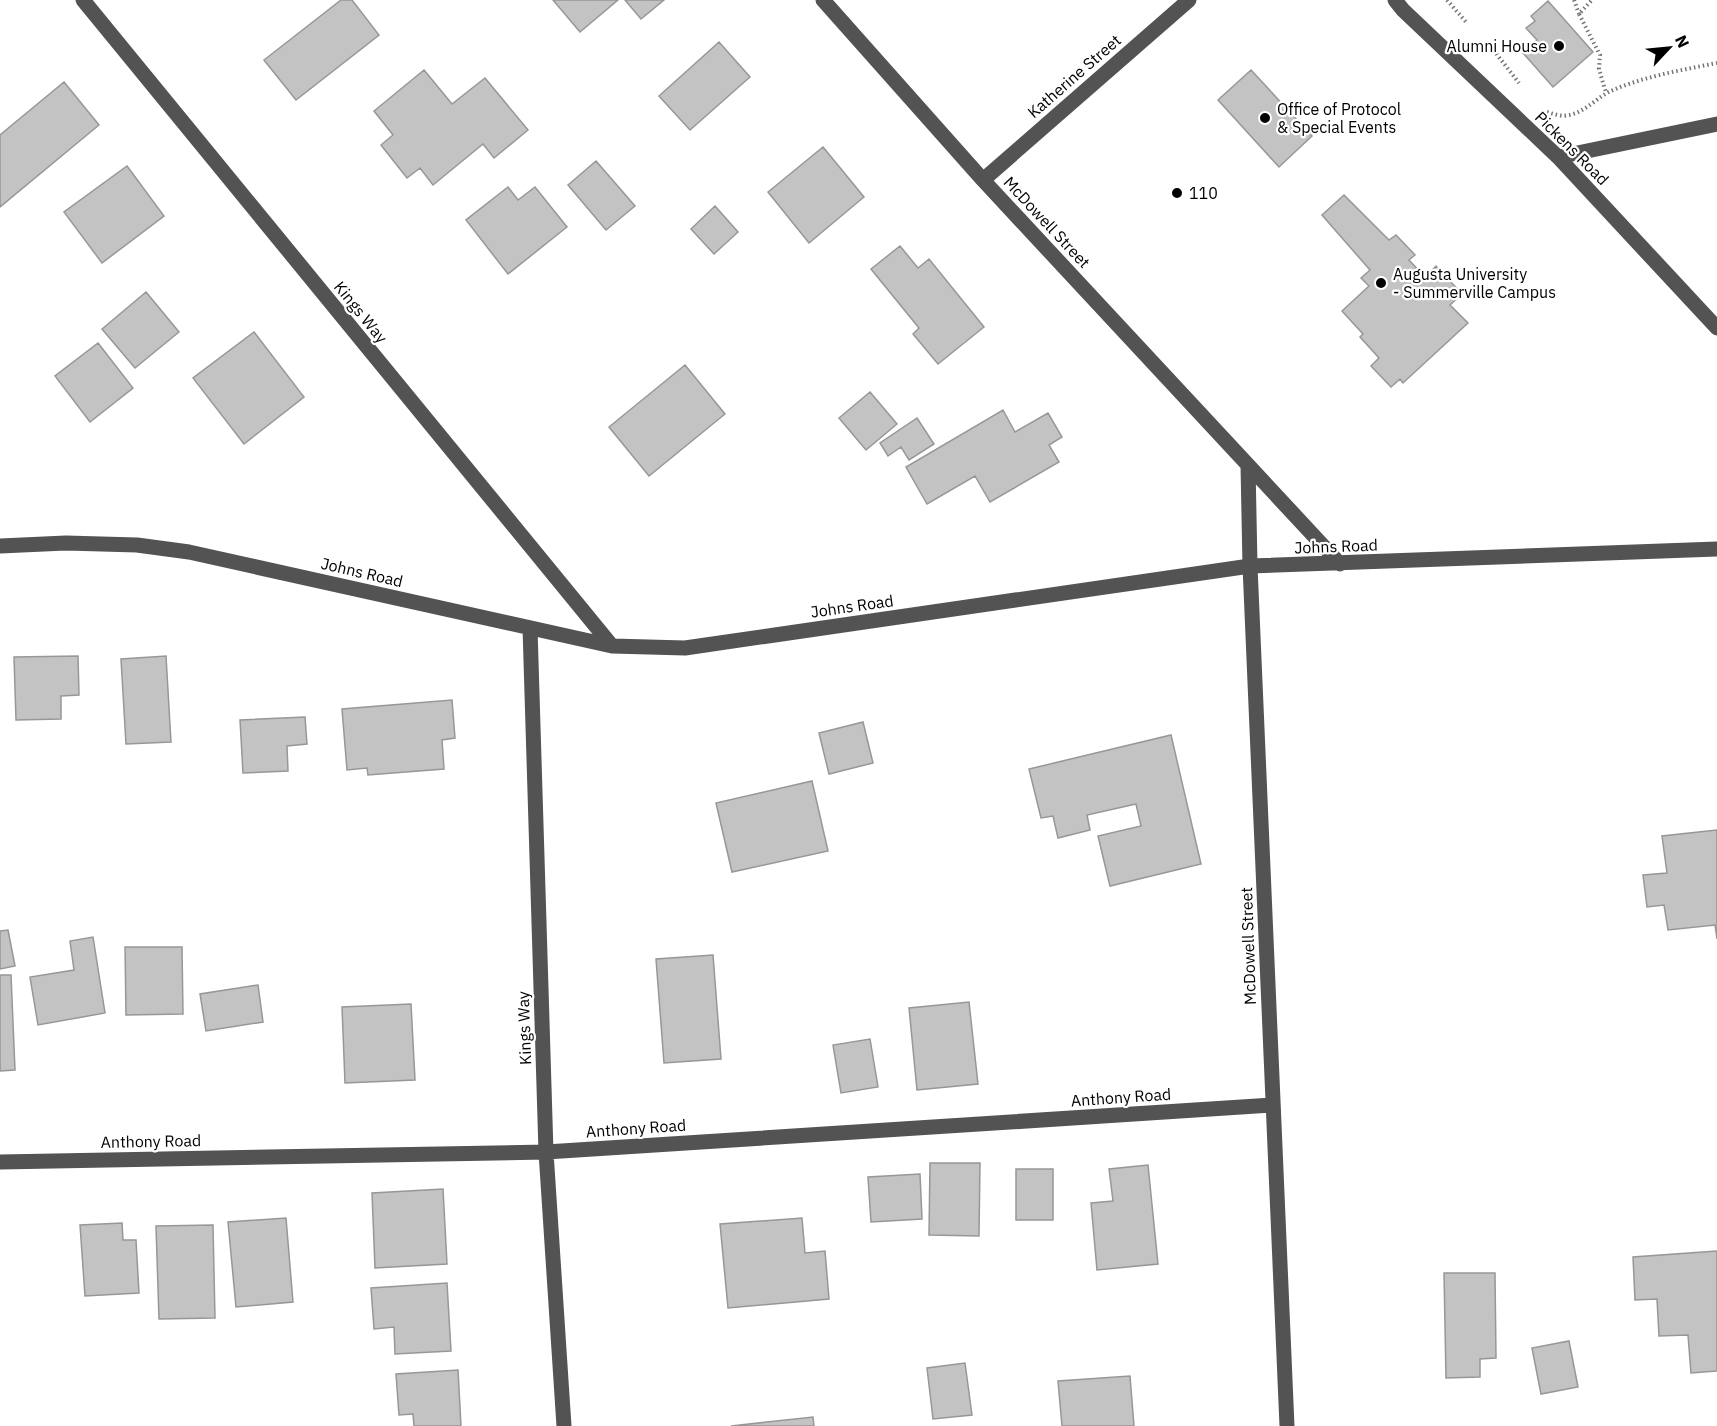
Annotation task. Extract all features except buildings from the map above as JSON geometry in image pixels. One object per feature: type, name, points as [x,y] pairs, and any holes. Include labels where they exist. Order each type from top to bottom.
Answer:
[{"type":"street","name":"Kings Way","points":[[83,0],[612,646]]},
{"type":"street","name":"McDowell Street","points":[[823,0],[983,180],[1340,564]]},
{"type":"street","name":"Katherine Street","points":[[983,180],[1189,0]]},
{"type":"street","name":"Pickens Road","points":[[1395,0],[1558,157],[1717,328]]},
{"type":"street","points":[[1558,157],[1717,124]]},
{"type":"street","name":"McDowell Street","points":[[1248,465],[1250,566],[1287,1426]]},
{"type":"street","name":"Johns Road","points":[[0,546],[66,543],[137,545],[189,552],[612,646],[684,648],[1250,566],[1717,549]]},
{"type":"street","name":"Kings Way","points":[[531,628],[546,1152],[564,1426]]},
{"type":"street","name":"Anthony Road","points":[[0,1162],[546,1152],[1273,1105]]},
{"type":"path","points":[[1448,0],[1466,22]]},
{"type":"path","points":[[1575,0],[1579,14],[1600,55],[1599,69],[1606,93]]},
{"type":"path","points":[[1579,14],[1591,1]]},
{"type":"path","points":[[1488,43],[1525,91]]},
{"type":"path","points":[[1543,110],[1559,116],[1571,115],[1606,93],[1633,82],[1717,63]]},
{"type":"place","name":"Alumni House","points":[[1559,46]]},
{"type":"place","name":"Office of Protocol & Special Events","points":[[1265,118]]},
{"type":"place","name":"110","points":[[1177,193]]},
{"type":"place","name":"Augusta University - Summerville Campus","points":[[1381,283]]}]
